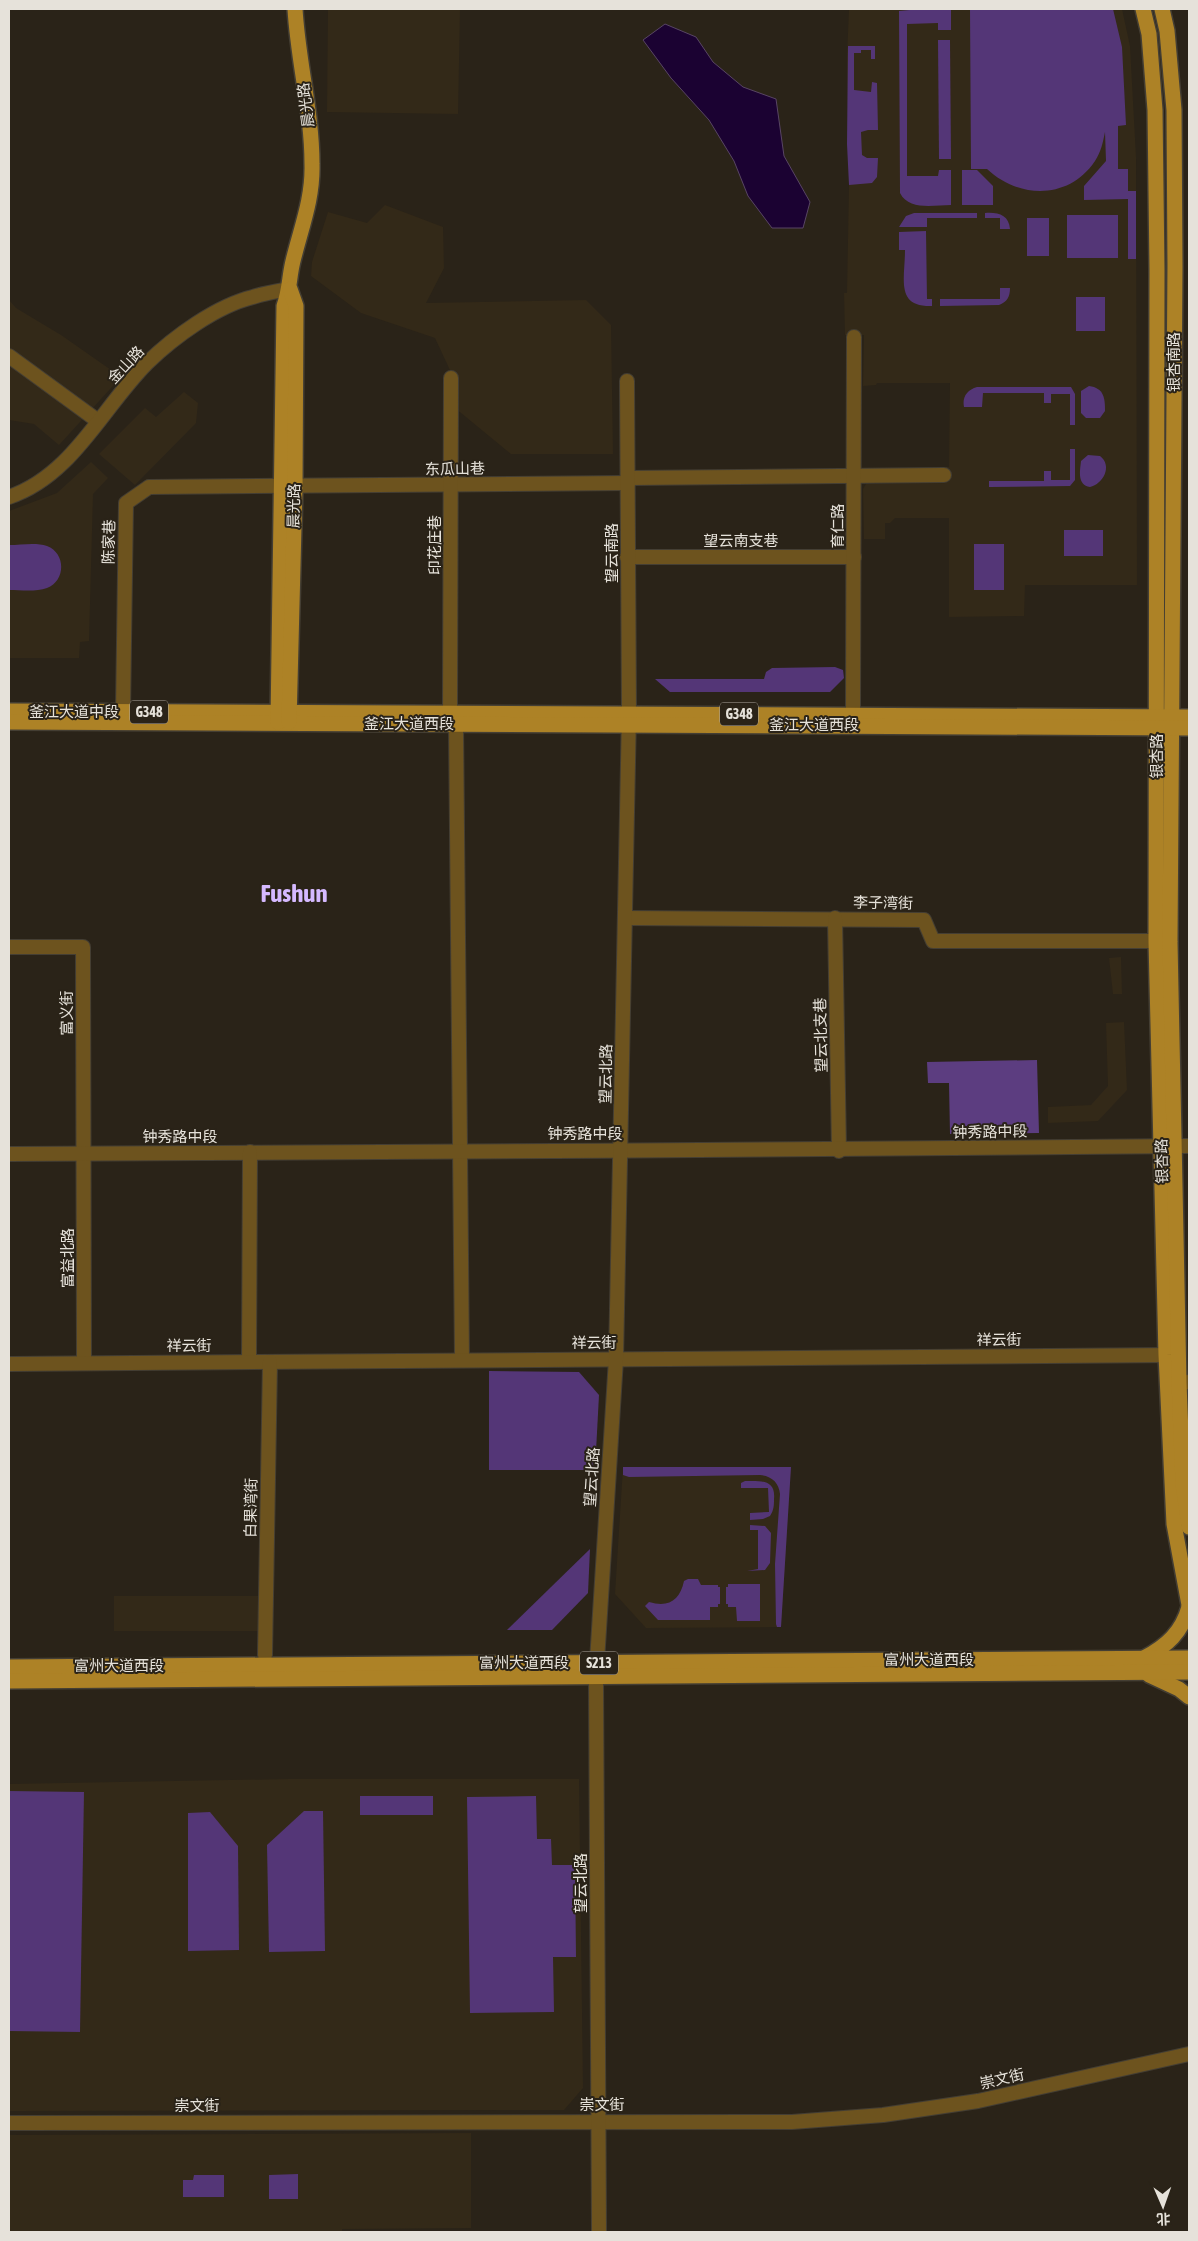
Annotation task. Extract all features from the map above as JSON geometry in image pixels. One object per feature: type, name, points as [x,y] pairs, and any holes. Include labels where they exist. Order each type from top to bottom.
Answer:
[{"type":"main road","name":"晨光路","points":[[284,718],[288,487],[284,306],[290,289],[291,268],[312,192],[312,162],[295,9]]},
{"type":"main road","name":"银杏南路","points":[[1143,9],[1149,34],[1155,110],[1164,722]]},
{"type":"main road","name":"银杏南路","points":[[1162,9],[1167,32],[1174,110],[1175,266],[1164,722]]},
{"type":"main road","name":"釜江大道中段","points":[[9,712],[123,712],[284,718]]},
{"type":"main road","name":"釜江大道西段","points":[[629,719],[853,714],[1164,722],[1189,728]]},
{"type":"main road","name":"釜江大道西段","points":[[284,718],[1164,722],[1189,717]]},
{"type":"main road","name":"釜江大道中段","points":[[9,722],[284,718]]},
{"type":"main road","name":"银杏路","points":[[1164,722],[1156,941],[1175,1147]]},
{"type":"main road","name":"银杏路","points":[[1164,722],[1175,1147],[1172,1355],[1174,1524],[1189,1606]]},
{"type":"main road","name":"银杏路","points":[[1172,1355],[1184,1383],[1183,1484],[1189,1527]]},
{"type":"main road","points":[[1189,1606],[1185,1622],[1177,1635],[1143,1666],[1189,1697]]},
{"type":"main road","name":"富州大道西段","points":[[1143,1666],[1189,1658]]},
{"type":"main road","name":"富州大道西段","points":[[9,1681],[597,1670],[1143,1666],[1189,1672]]},
{"type":"main road","name":"富州大道西段","points":[[9,1667],[597,1670]]},
{"type":"street","name":"金山路","points":[[9,497],[47,478],[146,364],[178,336],[224,308],[251,297],[290,289]]},
{"type":"street","name":"育仁路","points":[[853,714],[854,337]]},
{"type":"street","points":[[9,356],[98,421]]},
{"type":"street","name":"印花庄巷","points":[[451,378],[453,718],[462,1360]]},
{"type":"street","name":"望云南路","points":[[627,380],[629,719]]},
{"type":"street","name":"东瓜山巷","points":[[288,487],[944,475]]},
{"type":"street","name":"陈家巷","points":[[123,712],[126,503],[149,487],[288,487]]},
{"type":"street","name":"望云南支巷","points":[[627,557],[854,557]]},
{"type":"street","name":"望云北路","points":[[599,2232],[597,1670],[616,1359],[629,719]]},
{"type":"street","name":"李子湾街","points":[[625,918],[924,920],[933,941],[1156,941]]},
{"type":"street","name":"望云北支巷","points":[[835,918],[839,1151]]},
{"type":"street","name":"富义街","points":[[9,947],[83,947],[85,1154]]},
{"type":"street","name":"钟秀路中段","points":[[9,1154],[620,1150],[839,1151],[1175,1147]]},
{"type":"street","points":[[249,1362],[250,1152]]},
{"type":"street","name":"富益北路","points":[[84,1363],[85,1154]]},
{"type":"street","name":"祥云街","points":[[9,1364],[1172,1355]]},
{"type":"street","name":"白果湾街","points":[[265,1654],[270,1362]]},
{"type":"street","name":"崇文街","points":[[9,2123],[792,2122],[883,2115],[978,2101],[1189,2054]]},
{"type":"shaded area","points":[[328,9],[460,9],[458,114],[327,112]]},
{"type":"shaded area","points":[[849,9],[1122,9],[1130,46],[1136,157],[1137,585],[1025,585],[1024,616],[949,617],[949,518],[895,518],[890,523],[885,523],[885,539],[864,539],[863,489],[866,484],[945,483],[946,467],[949,467],[950,383],[877,383],[876,385],[863,386],[864,335],[845,335],[844,293],[847,293],[849,186],[847,57]]},
{"type":"shaded area","points":[[951,9],[951,30],[938,30],[938,23],[907,24],[907,176],[938,176],[939,170],[951,170],[951,205],[916,205],[904,199],[900,193],[899,11]]},
{"type":"shaded area","points":[[970,9],[1113,9],[1122,47],[1126,125],[1118,126],[1118,169],[1128,169],[1128,191],[1136,191],[1136,259],[1128,259],[1128,199],[1084,200],[1084,186],[1106,161],[1105,132],[1103,143],[1095,161],[1084,174],[1072,183],[1058,189],[1028,190],[1000,179],[987,169],[971,169]]},
{"type":"shaded area","points":[[665,24],[696,37],[713,62],[743,87],[776,99],[784,156],[810,202],[803,228],[772,228],[748,196],[734,161],[709,120],[671,78],[643,40]]},
{"type":"shaded area","points":[[938,40],[950,40],[951,159],[939,159]]},
{"type":"shaded area","points":[[848,46],[875,46],[875,59],[871,59],[871,50],[861,50],[861,53],[854,53],[854,90],[871,92],[872,82],[877,83],[878,130],[861,132],[862,155],[867,158],[878,158],[877,177],[872,183],[849,185],[847,144]]},
{"type":"shaded area","points":[[962,170],[977,170],[993,186],[993,205],[962,205]]},
{"type":"shaded area","points":[[385,205],[443,227],[444,268],[426,303],[586,300],[611,325],[613,454],[511,454],[455,408],[455,381],[435,338],[361,313],[311,276],[312,262],[328,212],[367,223]]},
{"type":"shaded area","points":[[914,213],[977,213],[977,218],[927,218],[927,227],[899,227],[906,216]]},
{"type":"shaded area","points":[[985,213],[1002,215],[1008,220],[1010,229],[1000,229],[1000,218],[985,218]]},
{"type":"shaded area","points":[[1067,215],[1118,215],[1118,258],[1067,258]]},
{"type":"shaded area","points":[[1027,218],[1049,218],[1049,256],[1027,256]]},
{"type":"shaded area","points":[[926,231],[927,299],[932,299],[932,306],[912,302],[907,296],[904,281],[905,250],[899,250],[899,232]]},
{"type":"shaded area","points":[[1000,288],[1010,288],[1010,291],[1006,301],[999,305],[940,306],[940,299],[1000,299]]},
{"type":"shaded area","points":[[1076,297],[1105,297],[1105,331],[1076,331]]},
{"type":"shaded area","points":[[9,300],[16,308],[61,335],[121,377],[59,445],[34,424],[9,420]]},
{"type":"shaded area","points":[[1089,386],[1098,389],[1103,394],[1105,411],[1100,418],[1086,418],[1081,413],[1081,391]]},
{"type":"shaded area","points":[[977,387],[1071,387],[1075,394],[1075,425],[1070,425],[1070,394],[1051,394],[1051,403],[1044,403],[1044,393],[983,393],[982,407],[964,407],[966,394]]},
{"type":"shaded area","points":[[184,392],[198,403],[196,423],[135,485],[99,454],[145,408],[156,417]]},
{"type":"shaded area","points":[[1070,449],[1075,449],[1075,480],[1070,486],[989,487],[989,481],[1044,481],[1044,471],[1051,471],[1051,480],[1070,480]]},
{"type":"shaded area","points":[[1088,455],[1100,456],[1106,465],[1105,474],[1102,479],[1090,487],[1083,484],[1080,473],[1081,461]]},
{"type":"shaded area","points":[[91,462],[108,478],[93,494],[89,641],[80,642],[79,658],[9,658],[9,511],[57,493]]},
{"type":"shaded area","points":[[1064,530],[1103,530],[1103,556],[1064,556]]},
{"type":"shaded area","points":[[38,544],[53,550],[58,555],[60,561],[61,567],[58,579],[43,589],[9,590],[9,545]]},
{"type":"shaded area","points":[[974,544],[1004,544],[1004,590],[974,590]]},
{"type":"shaded area","points":[[835,667],[843,670],[844,678],[830,692],[670,692],[655,679],[764,679],[766,672],[772,668]]},
{"type":"shaded area","points":[[1121,957],[1122,994],[1113,994],[1109,958]]},
{"type":"shaded area","points":[[1124,1022],[1127,1090],[1098,1121],[1048,1123],[1048,1107],[1091,1105],[1108,1086],[1106,1023]]},
{"type":"shaded area","points":[[1037,1060],[1039,1133],[950,1134],[949,1083],[928,1083],[927,1062]]},
{"type":"shaded area","points":[[489,1371],[579,1372],[599,1395],[595,1470],[489,1470]]},
{"type":"shaded area","points":[[623,1467],[791,1467],[781,1627],[646,1628],[615,1594]]},
{"type":"shaded area","points":[[623,1467],[791,1467],[781,1627],[777,1627],[776,1624],[775,1564],[780,1494],[774,1481],[760,1475],[629,1477],[623,1475]]},
{"type":"shaded area","points":[[745,1481],[766,1482],[770,1485],[774,1492],[774,1505],[770,1516],[763,1519],[750,1520],[750,1513],[769,1512],[768,1488],[741,1488],[741,1483]]},
{"type":"shaded area","points":[[750,1525],[765,1526],[771,1533],[770,1563],[765,1570],[747,1571],[758,1569],[758,1530],[750,1530]]},
{"type":"shaded area","points":[[590,1549],[588,1593],[552,1630],[507,1630]]},
{"type":"shaded area","points":[[698,1579],[701,1585],[718,1585],[720,1587],[720,1604],[718,1604],[718,1607],[710,1607],[710,1620],[658,1620],[645,1606],[649,1602],[662,1604],[672,1601],[680,1593],[684,1581]]},
{"type":"shaded area","points":[[728,1584],[760,1584],[760,1621],[737,1621],[736,1607],[728,1607],[728,1604],[726,1604],[726,1587],[728,1587]]},
{"type":"shaded area","points":[[114,1596],[258,1596],[258,1631],[114,1631]]},
{"type":"shaded area","points":[[290,1779],[579,1779],[583,2088],[564,2110],[9,2111],[9,1784]]},
{"type":"shaded area","points":[[9,1791],[84,1792],[80,2032],[9,2031]]},
{"type":"shaded area","points":[[360,1796],[433,1796],[433,1815],[360,1815]]},
{"type":"shaded area","points":[[536,1796],[537,1839],[551,1839],[552,1865],[575,1865],[576,1957],[553,1957],[554,2012],[470,2013],[467,1797]]},
{"type":"shaded area","points":[[304,1811],[323,1811],[325,1951],[269,1952],[267,1845]]},
{"type":"shaded area","points":[[210,1812],[238,1846],[239,1950],[188,1951],[188,1813]]},
{"type":"shaded area","points":[[471,2133],[471,2228],[342,2229],[342,2232],[9,2232],[9,2135]]},
{"type":"shaded area","points":[[298,2174],[298,2199],[269,2199],[269,2175]]},
{"type":"shaded area","points":[[194,2175],[224,2175],[224,2197],[183,2197],[183,2180],[193,2180]]},
{"type":"district","name":"Fushun","points":[[294,893]]}]
